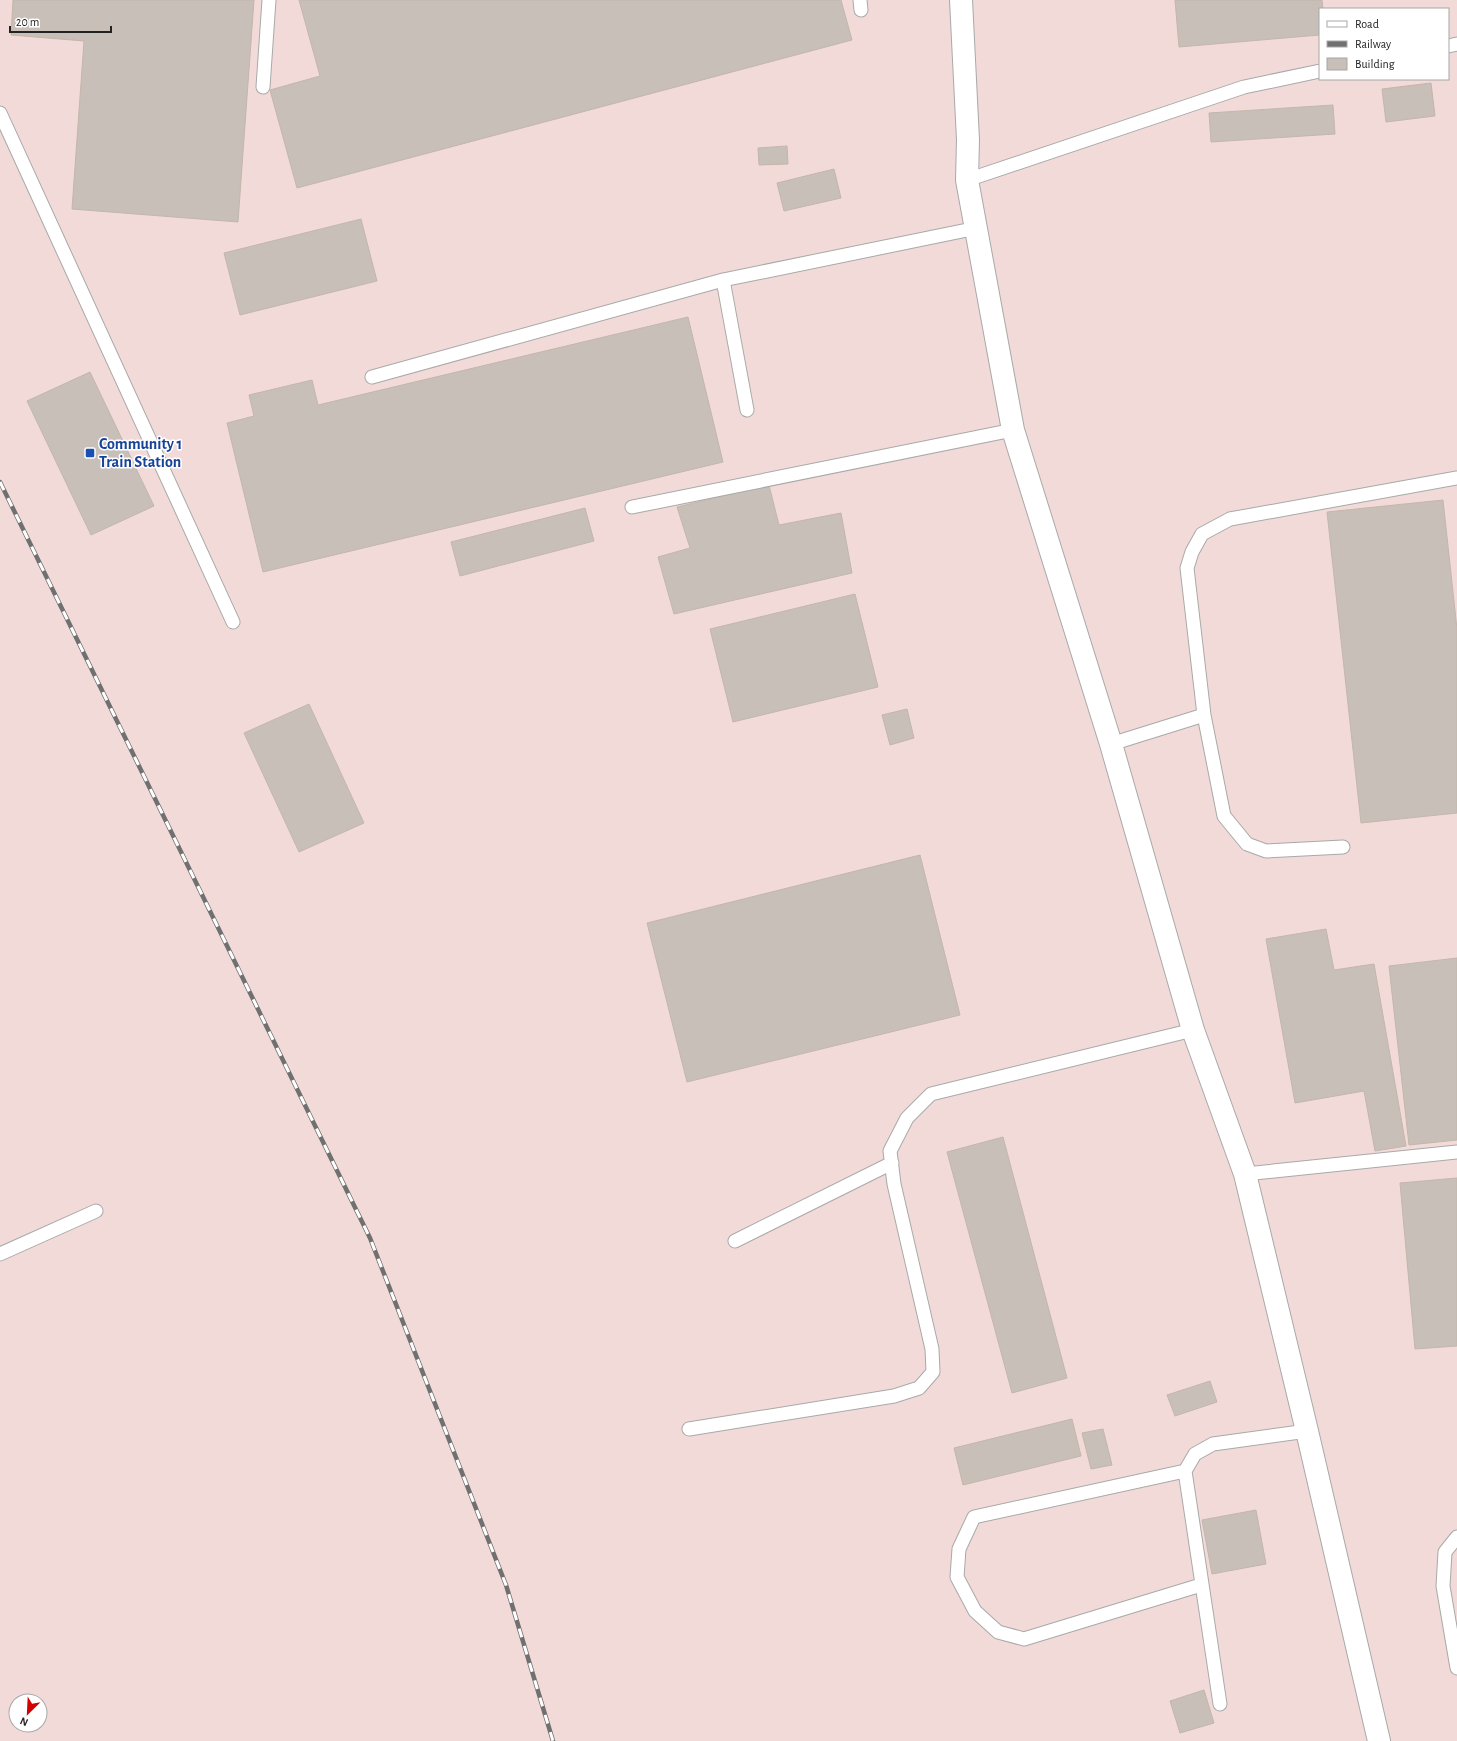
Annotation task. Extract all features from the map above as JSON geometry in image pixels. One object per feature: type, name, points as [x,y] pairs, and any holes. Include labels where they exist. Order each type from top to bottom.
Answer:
[{"type":"street","points":[[961,0],[968,140],[967,180],[1013,430],[1111,744],[1194,1030],[1245,1174],[1307,1431],[1379,1741]]},
{"type":"lane","points":[[264,87],[269,0]]},
{"type":"lane","points":[[967,180],[1244,87],[1319,72]]},
{"type":"lane","points":[[0,113],[233,622]]},
{"type":"lane","points":[[372,377],[723,280],[977,228]]},
{"type":"lane","points":[[723,280],[747,410]]},
{"type":"lane","points":[[632,507],[1013,430]]},
{"type":"lane","points":[[1343,847],[1266,851],[1247,844],[1224,816],[1204,715],[1187,568],[1192,552],[1202,534],[1230,519],[1457,478]]},
{"type":"lane","points":[[1111,744],[1204,715]]},
{"type":"lane","points":[[688,1429],[894,1396],[919,1388],[933,1372],[932,1349],[894,1184],[890,1151],[907,1118],[931,1094],[1194,1030]]},
{"type":"lane","points":[[1245,1174],[1457,1152]]},
{"type":"lane","points":[[735,1241],[892,1163]]},
{"type":"lane","points":[[0,1254],[96,1211]]},
{"type":"lane","points":[[1220,1704],[1185,1471],[1195,1454],[1213,1444],[1307,1431]]},
{"type":"lane","points":[[1185,1471],[974,1516],[959,1549],[957,1577],[974,1611],[998,1632],[1024,1639],[1201,1585]]},
{"type":"lane","points":[[1457,1537],[1445,1552],[1443,1586],[1457,1668]]},
{"type":"shaded area","points":[[0,0],[1457,0],[1457,1741],[0,1741]]},
{"type":"building","points":[[13,0],[254,0],[238,222],[72,209],[84,41],[11,35]]},
{"type":"building","points":[[299,0],[841,0],[852,40],[297,188],[270,90],[320,76]]},
{"type":"building","points":[[1175,0],[1322,0],[1323,8],[1319,8],[1319,35],[1179,47]]},
{"type":"building","points":[[1431,83],[1435,116],[1386,122],[1382,89]]},
{"type":"building","points":[[1333,105],[1335,134],[1211,142],[1209,113]]},
{"type":"building","points":[[787,146],[788,164],[759,165],[758,148]]},
{"type":"building","points":[[834,169],[841,198],[784,211],[777,183]]},
{"type":"building","points":[[361,219],[377,281],[240,315],[224,253]]},
{"type":"building","points":[[688,317],[723,462],[263,572],[227,423],[254,416],[249,395],[312,380],[318,405]]},
{"type":"building","points":[[90,372],[154,506],[91,535],[27,401]]},
{"type":"building","points":[[769,485],[779,525],[841,513],[852,573],[674,614],[658,557],[690,548],[677,507]]},
{"type":"building","points":[[1443,500],[1457,629],[1457,813],[1361,823],[1327,512]]},
{"type":"building","points":[[585,508],[594,541],[460,576],[451,542]]},
{"type":"building","points":[[855,594],[878,687],[733,722],[710,629]]},
{"type":"building","points":[[309,704],[364,823],[299,852],[244,733]]},
{"type":"building","points":[[907,709],[914,738],[890,745],[882,715]]},
{"type":"building","points":[[920,855],[960,1015],[687,1082],[647,923]]},
{"type":"building","points":[[1326,929],[1334,970],[1374,964],[1406,1146],[1375,1151],[1364,1091],[1295,1103],[1266,939]]},
{"type":"building","points":[[1457,958],[1457,1140],[1409,1145],[1389,966]]},
{"type":"building","points":[[1003,1137],[1067,1378],[1012,1393],[947,1152]]},
{"type":"building","points":[[1457,1178],[1457,1346],[1415,1349],[1400,1183]]},
{"type":"building","points":[[1210,1381],[1217,1402],[1175,1416],[1167,1395]]},
{"type":"building","points":[[1072,1419],[1081,1456],[963,1485],[954,1448]]},
{"type":"building","points":[[1103,1429],[1112,1465],[1091,1469],[1082,1433]]},
{"type":"building","points":[[1256,1510],[1266,1564],[1212,1574],[1202,1520]]},
{"type":"building","points":[[1204,1690],[1214,1723],[1180,1733],[1170,1701]]},
{"type":"railway","points":[[0,482],[370,1238],[506,1585],[553,1741]]},
{"type":"place","name":"Community 1 Train Station","points":[[90,453]]}]
